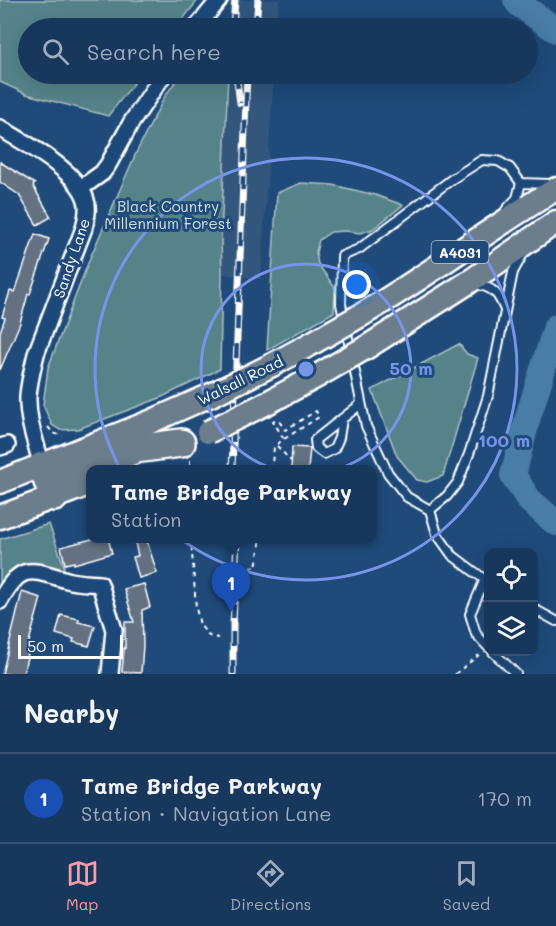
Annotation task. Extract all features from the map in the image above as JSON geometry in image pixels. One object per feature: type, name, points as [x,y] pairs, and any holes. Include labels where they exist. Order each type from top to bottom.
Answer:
[{"type":"highway","points":[[101,465],[135,449],[181,443]]},
{"type":"highway","points":[[42,466],[65,475],[86,471]]},
{"type":"highway","points":[[42,466],[54,497]]},
{"type":"main road","name":"Walsall Road","points":[[0,482],[150,422],[272,365],[399,293],[556,189]]},
{"type":"main road","name":"Walsall Road","points":[[132,465],[208,432],[317,376],[469,282],[556,222]]},
{"type":"main road","points":[[0,517],[86,485]]},
{"type":"street","points":[[204,18],[219,0]]},
{"type":"street","points":[[0,128],[65,171],[81,188],[102,173],[108,165],[131,123],[157,84]]},
{"type":"street","name":"Sandy Lane","points":[[42,466],[29,417],[28,396],[31,373],[88,214],[87,201],[81,188]]},
{"type":"street","points":[[0,601],[10,583],[26,572],[48,573],[69,580],[100,584],[114,630],[110,674]]},
{"type":"lane","points":[[484,578],[452,555],[437,534],[430,510],[407,497],[388,473],[366,426],[341,304],[342,256],[359,249],[452,179],[482,160],[498,161],[510,168],[521,183]]},
{"type":"lane","points":[[521,183],[556,184]]},
{"type":"lane","points":[[477,240],[517,198],[521,183]]},
{"type":"lane","points":[[430,510],[447,496],[458,482],[469,454],[488,396],[513,272],[532,238]]},
{"type":"lane","points":[[469,282],[487,286],[493,290],[506,311]]},
{"type":"lane","points":[[342,419],[361,404]]},
{"type":"lane","points":[[484,586],[470,614],[476,634],[484,641]]},
{"type":"lane","points":[[538,611],[556,621]]},
{"type":"lane","points":[[499,656],[516,674]]},
{"type":"path","points":[[272,465],[274,448],[319,417],[316,411],[285,430],[277,418],[273,421],[284,439]]},
{"type":"path","points":[[31,428],[45,424],[52,433],[70,436]]},
{"type":"path","points":[[277,446],[291,461]]},
{"type":"path","points":[[191,543],[196,608],[200,625],[209,636],[218,638]]},
{"type":"path","points":[[242,566],[256,567],[260,543]]},
{"type":"path","points":[[455,674],[481,654]]},
{"type":"shaded area","points":[[229,0],[279,0],[278,18],[229,18]]},
{"type":"shaded area","points":[[228,84],[273,84],[261,279],[222,274],[221,243]]},
{"type":"green space","points":[[0,0],[198,0],[184,18],[18,18],[18,84],[133,84],[108,116],[26,94],[0,82]]},
{"type":"green space","points":[[174,84],[228,84],[221,239],[220,369],[160,398],[78,429],[60,430],[52,425],[43,405],[48,368],[90,258],[136,153],[165,96]]},
{"type":"green space","name":"Black Country Millennium Forest","points":[[301,183],[333,185],[375,195],[403,205],[373,229],[360,233],[331,232],[319,240],[316,252],[318,264],[335,288],[334,312],[267,350],[277,193]]},
{"type":"green space","points":[[459,344],[467,354],[478,358],[443,476],[427,482],[417,480],[397,456],[372,390]]},
{"type":"green space","points":[[49,524],[64,570],[28,566],[0,587],[0,539]]},
{"type":"building","points":[[0,162],[35,184],[33,186],[51,217],[37,225],[19,195],[0,182]]},
{"type":"building","points":[[35,234],[49,239],[30,294],[28,294],[20,323],[0,370],[0,332],[5,318],[2,317],[10,291],[15,292]]},
{"type":"building","points":[[292,447],[310,448],[308,465],[291,465]]},
{"type":"building","points":[[86,541],[86,543],[109,543],[112,553],[74,564],[74,562],[65,564],[61,547]]},
{"type":"building","points":[[135,543],[148,543],[157,573],[139,578],[133,557],[138,556]]},
{"type":"building","points":[[144,584],[150,607],[142,610],[141,673],[122,672],[125,622],[134,622],[124,589]]},
{"type":"building","points":[[22,592],[41,598],[27,649],[29,649],[23,674],[2,674]]},
{"type":"building","points":[[61,615],[95,626],[89,646],[56,634]]},
{"type":"waterway","points":[[516,0],[556,30]]},
{"type":"waterway","points":[[556,327],[513,475],[529,500],[556,523]]},
{"type":"railway","points":[[234,18],[235,0]]},
{"type":"railway","points":[[257,18],[258,0]]},
{"type":"railway","points":[[237,84],[240,103]]},
{"type":"railway","points":[[232,465],[247,84]]},
{"type":"railway","points":[[233,674],[237,543]]},
{"type":"place","name":"Tame Bridge Parkway","points":[[231,612]]}]
